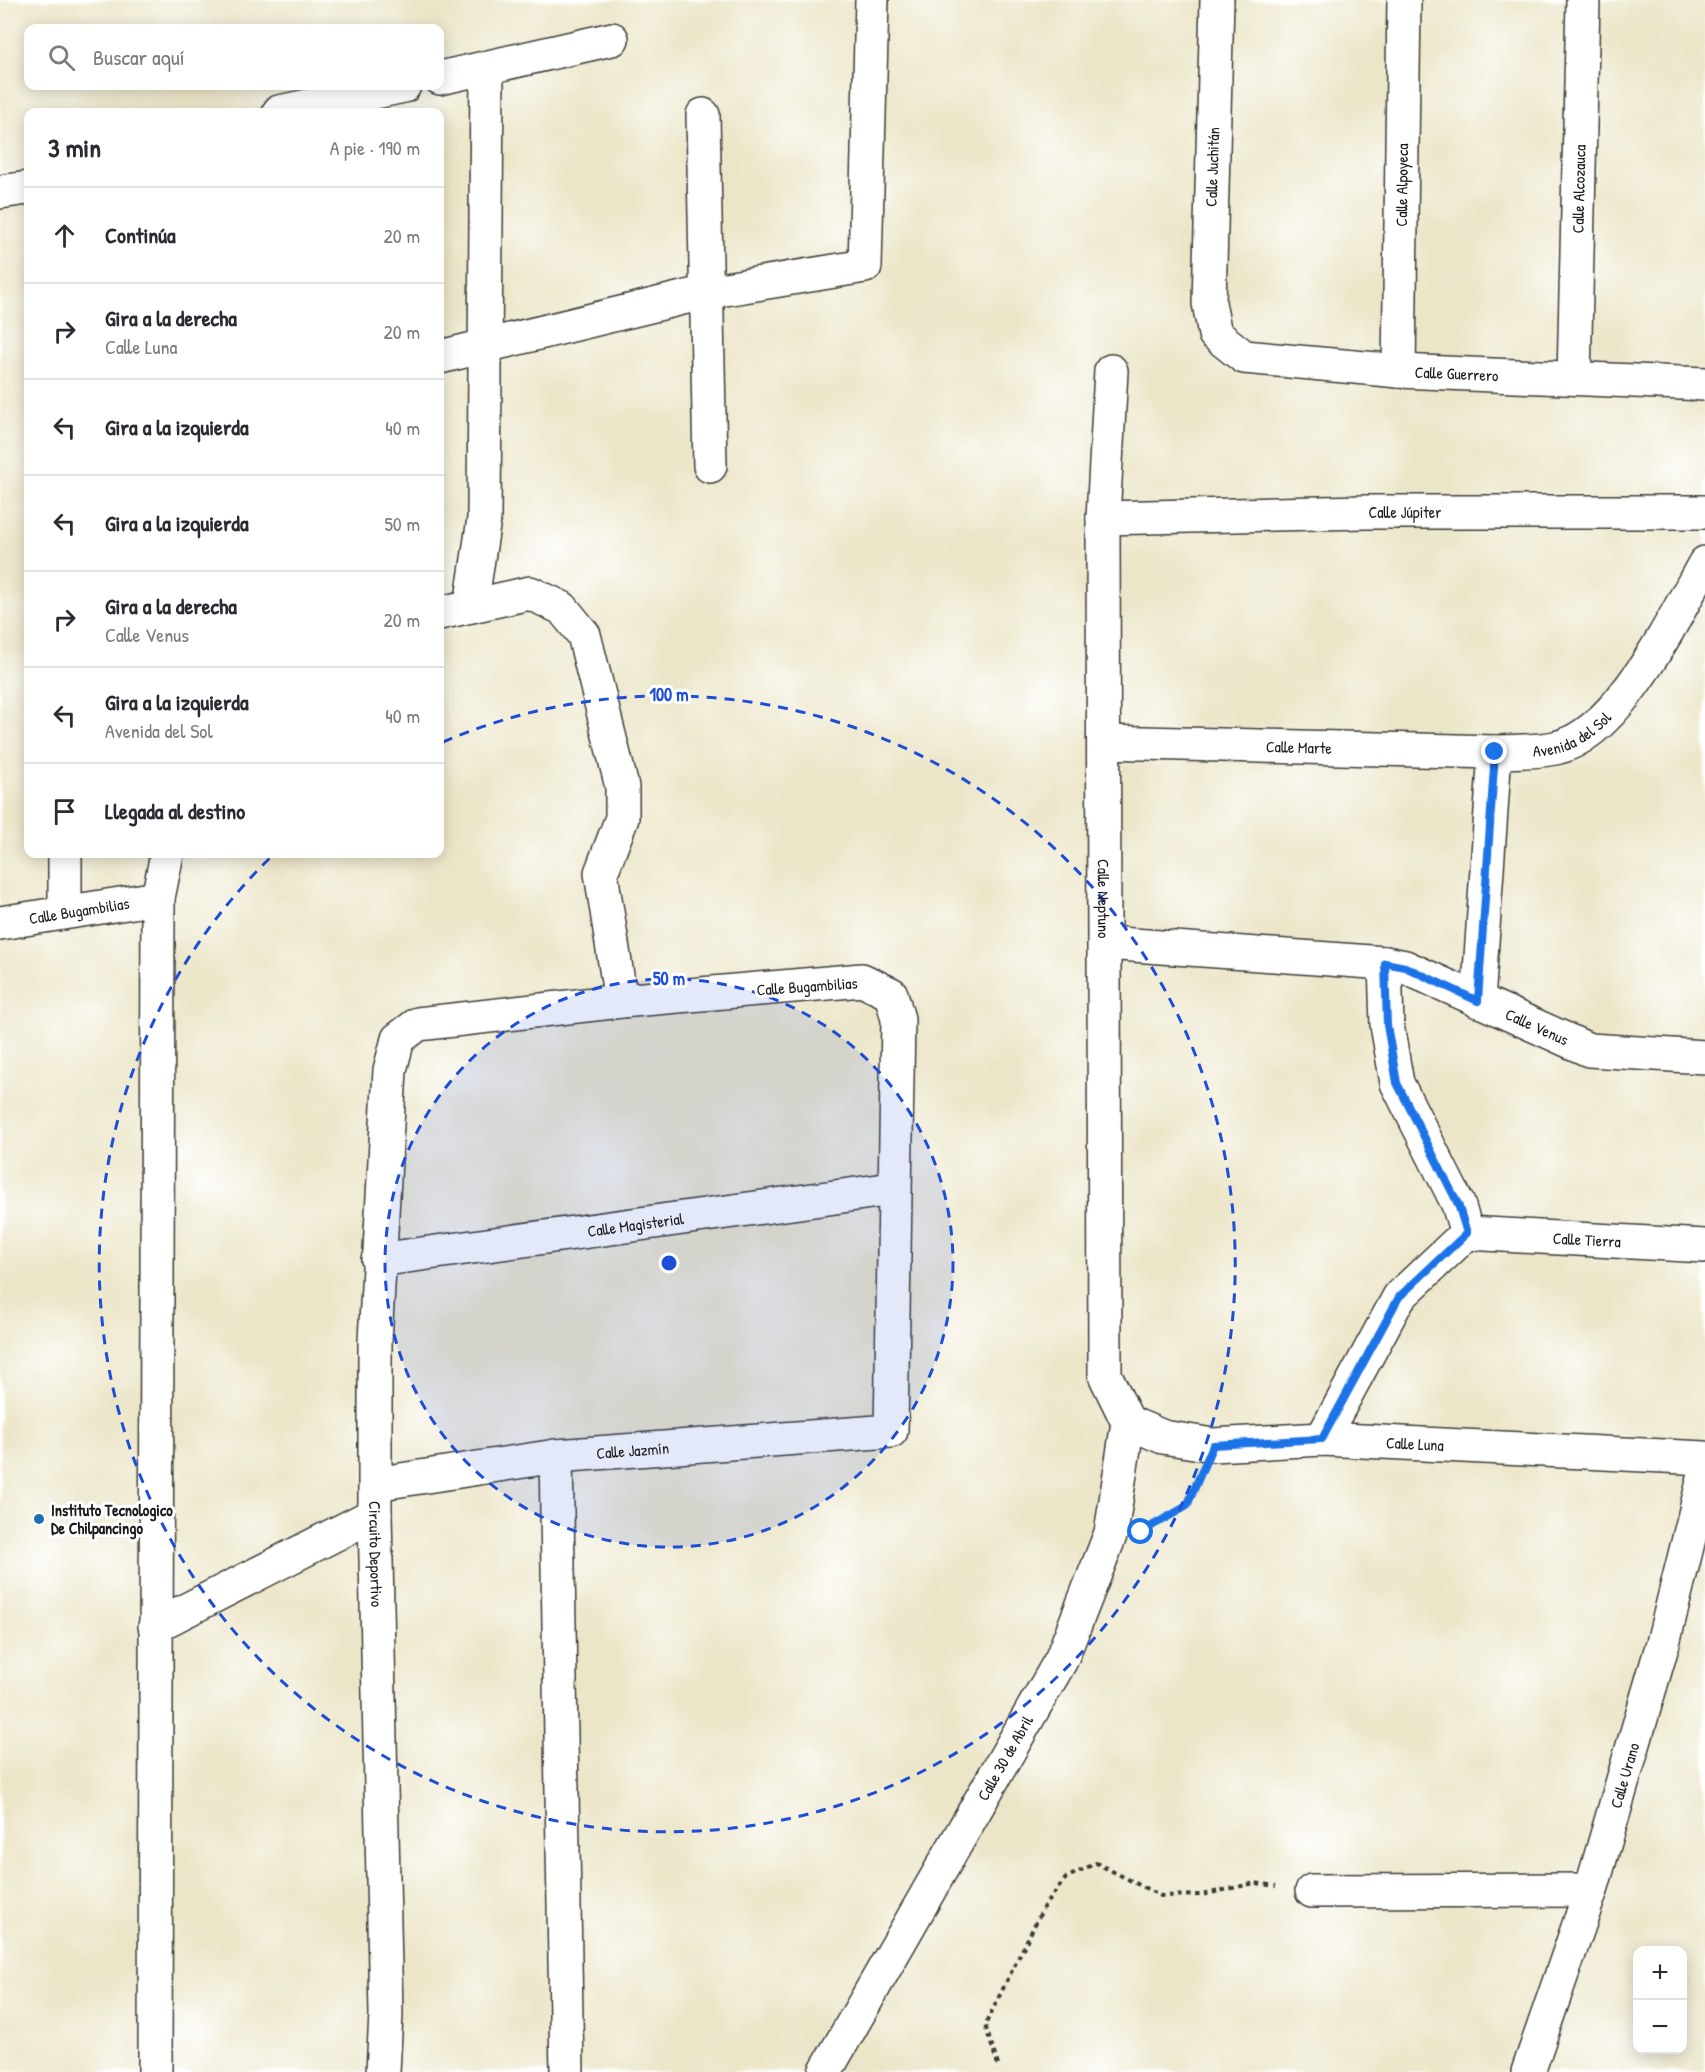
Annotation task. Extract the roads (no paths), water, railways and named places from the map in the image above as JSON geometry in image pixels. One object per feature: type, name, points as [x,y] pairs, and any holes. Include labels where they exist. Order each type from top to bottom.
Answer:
[{"type":"street","points":[[444,356],[707,292],[865,266],[872,0]]},
{"type":"street","name":"Calle Juchitán","points":[[1215,334],[1209,303],[1217,0]]},
{"type":"street","name":"Calle Alpoyeca","points":[[1398,371],[1404,0]]},
{"type":"street","name":"Calle Alcozauca","points":[[1574,378],[1583,0]]},
{"type":"street","points":[[444,77],[612,39]]},
{"type":"street","points":[[471,606],[484,519],[487,68]]},
{"type":"street","points":[[298,108],[385,90]]},
{"type":"street","points":[[704,115],[710,466]]},
{"type":"street","points":[[0,192],[24,189]]},
{"type":"street","name":"Calle Guerrero","points":[[1215,334],[1244,357],[1398,371],[1705,384]]},
{"type":"street","name":"Calle Neptuno","points":[[1111,371],[1103,518],[1105,1375],[1128,1422]]},
{"type":"street","name":"Calle Júpiter","points":[[1103,518],[1365,512],[1705,512]]},
{"type":"street","name":"Avenida del Sol","points":[[1495,752],[1556,748],[1592,731],[1636,681],[1705,563]]},
{"type":"street","points":[[444,612],[530,593],[562,608],[584,635],[622,787],[622,818],[601,873],[621,1001]]},
{"type":"street","name":"Calle Marte","points":[[1104,742],[1495,752]]},
{"type":"street","points":[[1478,1001],[1495,752]]},
{"type":"street","points":[[65,858],[65,911]]},
{"type":"street","points":[[155,2072],[158,898],[166,858]]},
{"type":"street","name":"Calle Bugambilias","points":[[0,922],[158,898]]},
{"type":"street","name":"Calle Venus","points":[[1105,943],[1385,963],[1405,967],[1589,1050],[1705,1057]]},
{"type":"street","points":[[1322,1439],[1399,1297],[1467,1233],[1458,1204],[1397,1083],[1387,1025],[1385,963]]},
{"type":"street","name":"Calle Bugambilias","points":[[398,1039],[418,1024],[621,1001],[862,980],[891,994],[898,1019],[893,1189],[891,1431]]},
{"type":"street","name":"Circuito Deportivo","points":[[383,2072],[386,2014],[375,1499],[375,1341],[390,1070],[398,1039]]},
{"type":"street","name":"Calle Magisterial","points":[[378,1260],[893,1189]]},
{"type":"street","name":"Calle Tierra","points":[[1467,1233],[1705,1246]]},
{"type":"street","name":"Calle Luna","points":[[1128,1422],[1163,1437],[1213,1445],[1322,1439],[1705,1458]]},
{"type":"street","name":"Calle 30 de Abril","points":[[825,2072],[1061,1660],[1111,1533],[1128,1422]]},
{"type":"street","name":"Calle Jazmín","points":[[155,1626],[375,1499],[556,1456],[891,1431]]},
{"type":"street","points":[[556,1456],[567,2072]]},
{"type":"street","name":"Calle Urano","points":[[1528,2072],[1591,1890],[1663,1643],[1705,1474]]},
{"type":"street","points":[[1312,1892],[1591,1890]]},
{"type":"place","name":"Instituto Tecnologico De Chilpancingo","points":[[39,1519]]}]
